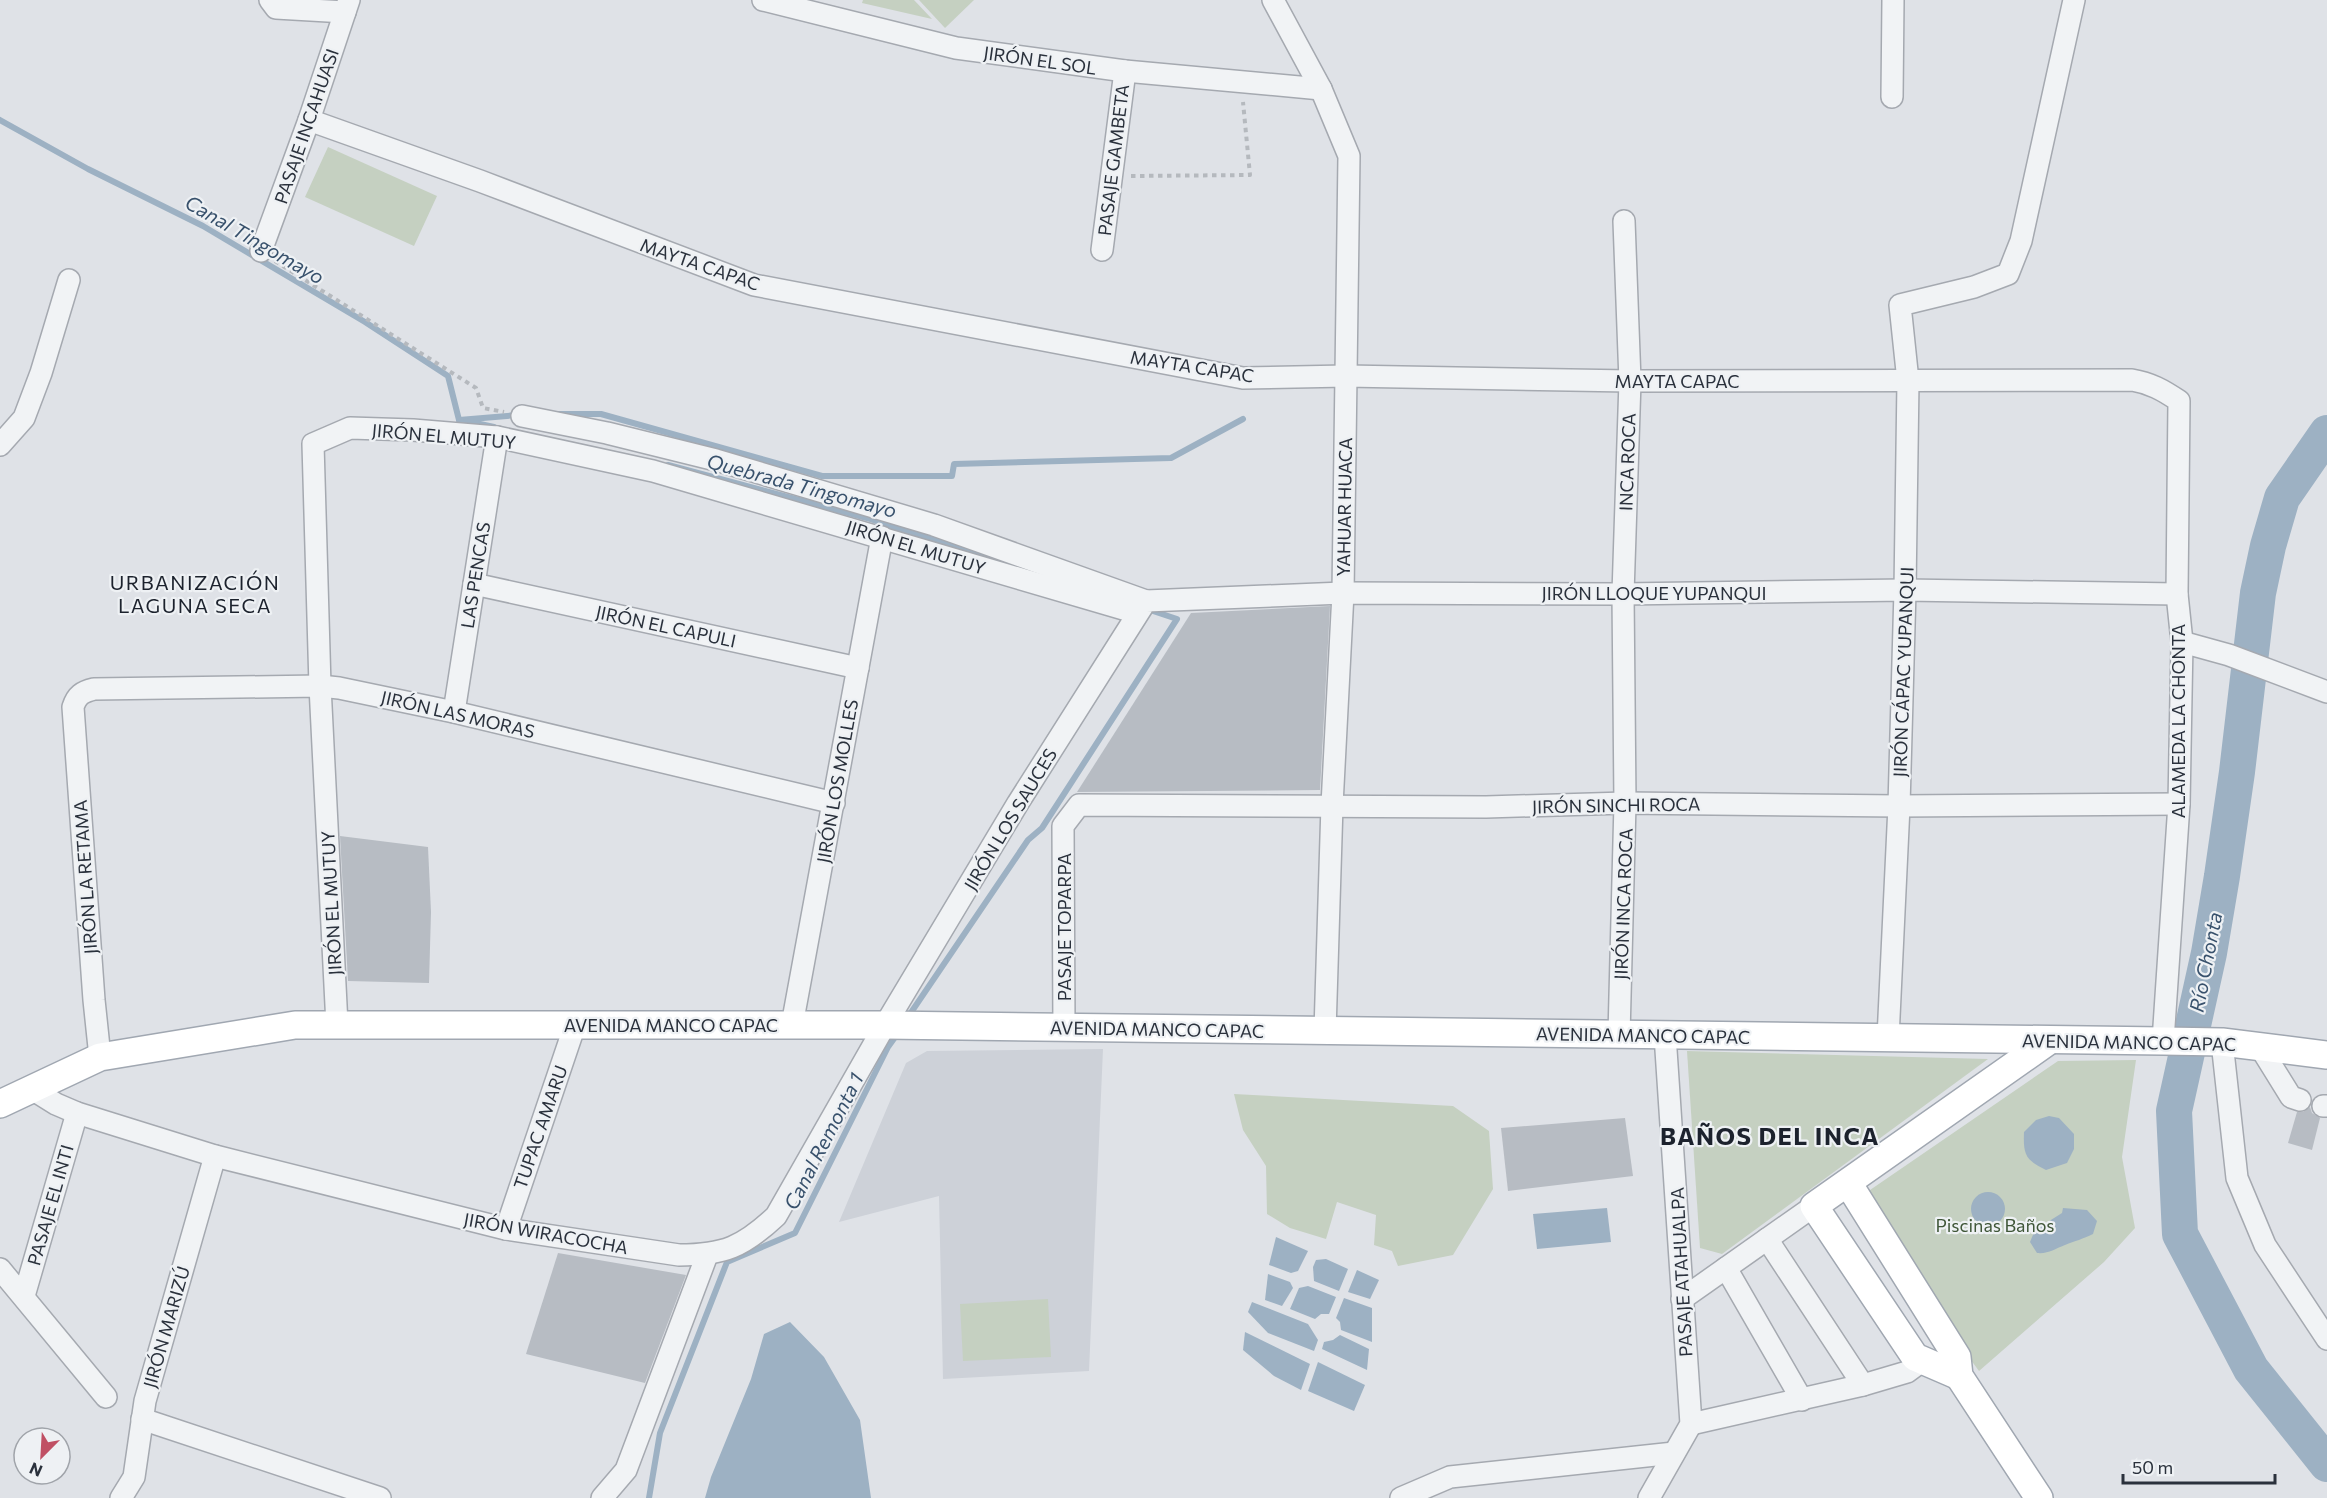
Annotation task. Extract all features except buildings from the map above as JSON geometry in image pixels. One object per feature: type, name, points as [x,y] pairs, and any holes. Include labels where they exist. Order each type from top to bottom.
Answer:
[{"type":"main road","name":"AVENIDA MANCO CAPAC","points":[[0,1104],[100,1057],[295,1025],[792,1025],[2221,1042],[2327,1055]]},
{"type":"main road","points":[[1959,1376],[1922,1361],[1911,1352],[1814,1206],[2050,1040]]},
{"type":"main road","points":[[1848,1183],[1957,1357],[1959,1376],[2039,1498]]},
{"type":"street","points":[[270,0],[276,8],[347,6]]},
{"type":"street","name":"JIRÓN EL SOL","points":[[763,0],[956,48],[1125,71],[1321,89]]},
{"type":"street","name":"YAHUAR HUACA","points":[[1273,0],[1321,89],[1349,156],[1343,593],[1332,805],[1325,1031]]},
{"type":"street","points":[[1892,97],[1893,0]]},
{"type":"street","name":"JIRÓN CÁPAC YUPANQUI","points":[[1888,1038],[1899,806],[1905,590],[1908,381],[1900,305],[1974,287],[2008,274],[2021,241],[2074,0]]},
{"type":"street","name":"PASAJE INCAHUASI","points":[[261,251],[309,120],[347,6]]},
{"type":"street","name":"PASAJE GAMBETA","points":[[1102,250],[1125,71]]},
{"type":"street","name":"MAYTA CAPAC","points":[[309,120],[480,181],[754,285],[1243,378],[1346,376],[1630,381],[2132,380],[2148,383],[2179,401]]},
{"type":"street","name":"INCA ROCA","points":[[1623,594],[1630,381],[1624,221]]},
{"type":"street","points":[[0,446],[24,418],[41,373],[69,280]]},
{"type":"street","name":"ALAMEDA LA CHONTA","points":[[2165,1042],[2179,804],[2182,642],[2177,594],[2179,401]]},
{"type":"street","points":[[522,416],[607,433],[728,463],[934,525],[1141,607]]},
{"type":"street","name":"JIRÓN EL MUTUY","points":[[337,1025],[320,686],[313,444],[350,428],[413,430],[497,437],[653,471],[882,537],[1141,607]]},
{"type":"street","name":"LAS PENCAS","points":[[454,712],[497,437]]},
{"type":"street","name":"JIRÓN LOS MOLLES","points":[[792,1025],[882,537]]},
{"type":"street","name":"JIRÓN EL CAPULI","points":[[474,584],[858,668]]},
{"type":"street","name":"JIRÓN LLOQUE YUPANQUI","points":[[1141,607],[1343,593],[1623,594],[1905,590],[2177,594]]},
{"type":"street","name":"JIRÓN INCA ROCA","points":[[1619,1035],[1625,803],[1623,594]]},
{"type":"street","name":"JIRÓN LOS SAUCES","points":[[898,1026],[1018,803],[1141,607]]},
{"type":"street","points":[[2182,642],[2229,656],[2324,691]]},
{"type":"street","name":"JIRÓN LAS MORAS","points":[[76,697],[94,689],[320,686],[339,688],[454,712],[834,803]]},
{"type":"street","name":"JIRÓN LA RETAMA","points":[[76,697],[73,707],[100,1057]]},
{"type":"street","name":"JIRÓN SINCHI ROCA","points":[[1063,826],[1078,805],[1486,807],[1625,803],[1899,806],[2179,804]]},
{"type":"street","name":"PASAJE TOPARPA","points":[[1063,826],[1064,1028]]},
{"type":"street","name":"TUPAC AMARU","points":[[506,1229],[575,1025]]},
{"type":"street","name":"JIRÓN WIRACOCHA","points":[[32,1089],[76,1113],[215,1156],[506,1229],[679,1255],[707,1255],[736,1246],[756,1236],[776,1216],[898,1026]]},
{"type":"street","name":"PASAJE ATAHUALPA","points":[[1665,1035],[1691,1424]]},
{"type":"street","points":[[2221,1042],[2236,1178],[2265,1245],[2324,1331]]},
{"type":"street","points":[[2260,1047],[2290,1097],[2300,1100]]},
{"type":"street","name":"PASAJE EL INTI","points":[[24,1296],[76,1113]]},
{"type":"street","name":"JIRÓN MARIZÚ","points":[[121,1498],[134,1477],[145,1401],[215,1156]]},
{"type":"street","points":[[1682,1299],[1814,1206]]},
{"type":"street","points":[[1767,1239],[1863,1385]]},
{"type":"street","points":[[602,1498],[626,1470],[707,1255]]},
{"type":"street","points":[[1726,1268],[1802,1400]]},
{"type":"street","points":[[0,1269],[106,1397]]},
{"type":"street","points":[[1649,1498],[1691,1424],[1863,1385],[1907,1372],[1922,1361]]},
{"type":"street","points":[[142,1419],[381,1498]]},
{"type":"street","points":[[1401,1498],[1450,1477],[1674,1453]]},
{"type":"path","points":[[1112,177],[1250,175],[1241,83]]},
{"type":"path","points":[[261,251],[476,388],[483,408],[522,416]]},
{"type":"shaded area","points":[[1103,1049],[1089,1371],[943,1379],[939,1196],[839,1222],[906,1063],[927,1051]]},
{"type":"green space","points":[[863,0],[914,0],[932,19],[862,3]]},
{"type":"green space","points":[[919,0],[974,0],[945,28]]},
{"type":"green space","points":[[328,147],[437,196],[414,246],[305,197]]},
{"type":"green space","points":[[1687,1051],[1988,1059],[1722,1254],[1700,1248]]},
{"type":"green space","name":"Piscinas Baños","points":[[2136,1060],[2122,1157],[2135,1228],[2104,1262],[1979,1371],[1854,1201],[2058,1061]]},
{"type":"green space","points":[[1234,1094],[1453,1106],[1489,1131],[1493,1189],[1453,1255],[1398,1266],[1392,1251],[1374,1245],[1376,1215],[1337,1202],[1326,1239],[1290,1228],[1267,1214],[1266,1166],[1243,1130]]},
{"type":"green space","points":[[1048,1299],[1051,1357],[963,1361],[960,1304]]},
{"type":"water","points":[[2049,1116],[2059,1118],[2074,1134],[2074,1149],[2067,1163],[2046,1170],[2027,1156],[2024,1147],[2024,1132],[2036,1120]]},
{"type":"water","points":[[1988,1192],[2000,1197],[2005,1209],[2000,1221],[1988,1226],[1976,1221],[1971,1209],[1976,1197]]},
{"type":"water","points":[[1607,1208],[1611,1242],[1537,1249],[1533,1214]]},
{"type":"water","points":[[2063,1208],[2087,1210],[2097,1221],[2093,1234],[2048,1252],[2037,1253],[2030,1242],[2035,1230],[2062,1213]]},
{"type":"water","points":[[1276,1237],[1308,1251],[1298,1271],[1291,1273],[1269,1265]]},
{"type":"water","points":[[1326,1259],[1348,1269],[1339,1291],[1314,1281],[1313,1267],[1316,1260]]},
{"type":"water","points":[[1357,1270],[1379,1280],[1370,1299],[1348,1292]]},
{"type":"water","points":[[1268,1274],[1290,1282],[1293,1288],[1282,1306],[1265,1300]]},
{"type":"water","points":[[1308,1286],[1336,1297],[1329,1314],[1321,1314],[1315,1319],[1290,1309],[1299,1288]]},
{"type":"water","points":[[1344,1298],[1372,1308],[1372,1342],[1341,1330],[1340,1322],[1336,1318]]},
{"type":"water","points":[[1252,1302],[1308,1324],[1318,1340],[1314,1351],[1268,1333],[1248,1312]]},
{"type":"water","points":[[790,1322],[824,1357],[860,1420],[871,1498],[705,1498],[711,1477],[751,1379],[764,1334]]},
{"type":"water","points":[[1245,1332],[1310,1364],[1301,1390],[1274,1376],[1243,1350]]},
{"type":"water","points":[[1340,1335],[1369,1349],[1367,1370],[1322,1349],[1324,1342]]},
{"type":"water","points":[[1318,1362],[1365,1385],[1354,1411],[1308,1391]]},
{"type":"waterway","name":"Canal Tingomayo","points":[[0,120],[88,169],[203,226],[365,322],[448,376],[459,420]]},
{"type":"waterway","points":[[558,414],[601,414],[822,476],[952,476],[954,464],[1171,458],[1243,419]]},
{"type":"waterway","points":[[459,420],[518,415]]},
{"type":"waterway","name":"Quebrada Tingomayo","points":[[466,421],[494,427]]},
{"type":"waterway","name":"Río Chonta","points":[[2327,433],[2282,498],[2268,546],[2258,593],[2222,876],[2209,953],[2174,1111],[2180,1234],[2251,1369],[2327,1464]]},
{"type":"waterway","name":"Quebrada Tingomayo","points":[[668,465],[867,518],[1026,570]]},
{"type":"waterway","name":"Quebrada Tingomayo","points":[[908,1017],[1028,840],[1042,828],[1177,619],[1153,611]]},
{"type":"waterway","name":"Canal Remonta 1","points":[[649,1498],[660,1433],[727,1262],[795,1233],[888,1047],[898,1033]]},
{"type":"district","name":"URBANIZACIÓN LAGUNA SECA","points":[[195,594]]},
{"type":"district","name":"BAÑOS DEL INCA","points":[[1770,1135]]}]
